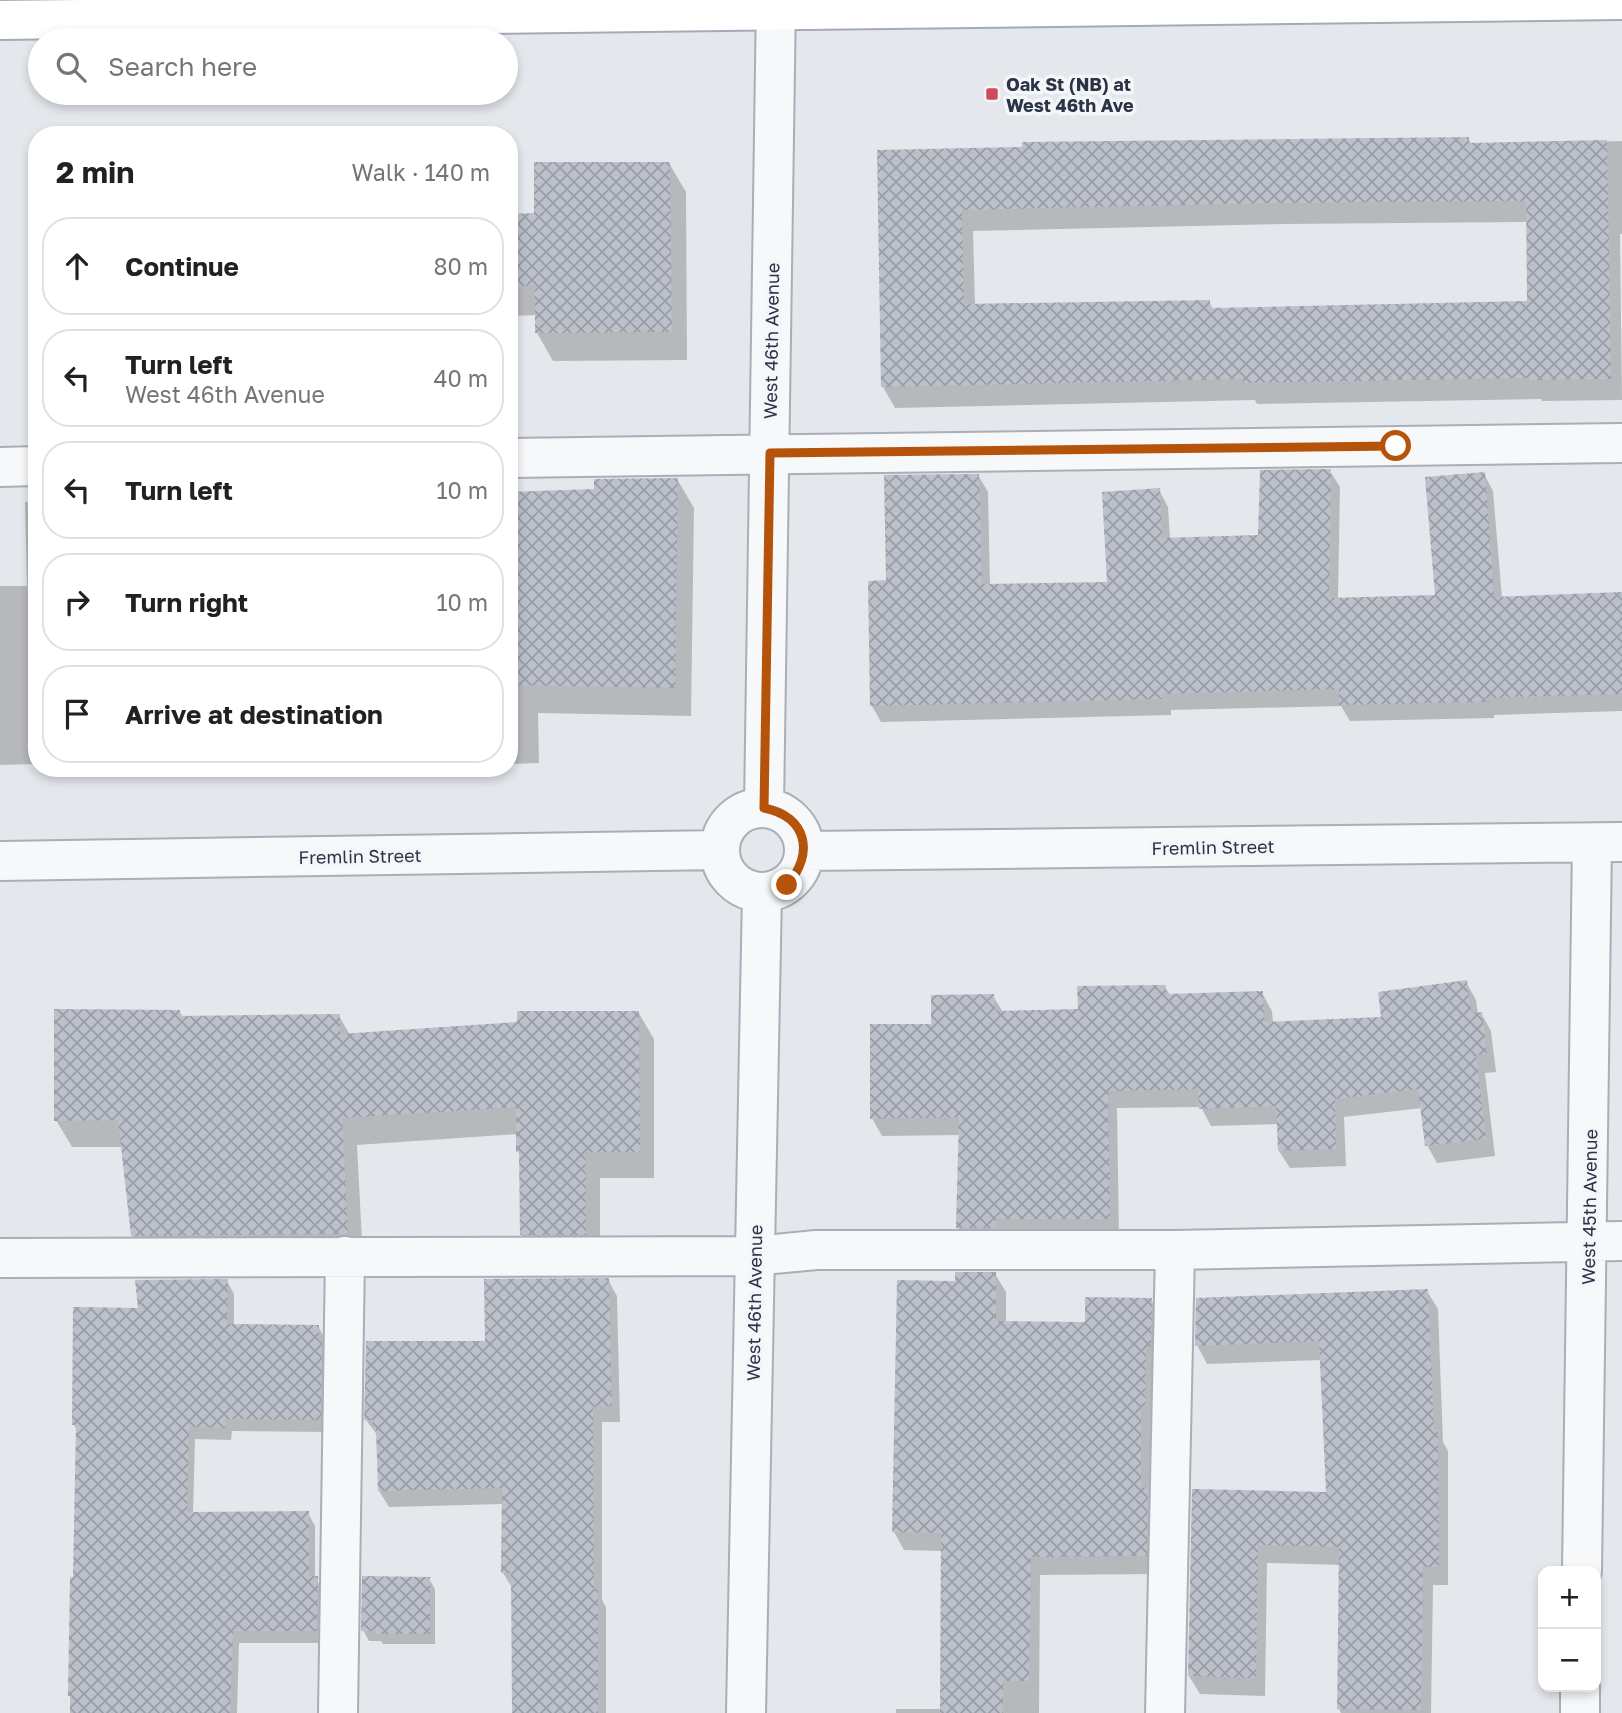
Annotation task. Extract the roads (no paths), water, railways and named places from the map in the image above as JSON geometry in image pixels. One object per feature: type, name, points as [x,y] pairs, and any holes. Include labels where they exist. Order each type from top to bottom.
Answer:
[{"type":"main road","points":[[0,20],[776,5],[1620,0]]},
{"type":"street","name":"West 46th Avenue","points":[[764,808],[776,5]]},
{"type":"street","points":[[518,458],[1622,443]]},
{"type":"street","points":[[0,467],[28,466]]},
{"type":"street","points":[[764,808],[788,817],[802,838],[804,851],[802,864],[787,885],[762,893],[738,885],[722,864],[720,850],[728,825],[750,810],[764,808]]},
{"type":"street","name":"Fremlin Street","points":[[804,851],[1607,842]]},
{"type":"street","name":"West 45th Avenue","points":[[1582,1566],[1605,1241],[1607,842]]},
{"type":"street","name":"Fremlin Street","points":[[0,861],[720,850]]},
{"type":"street","name":"West 46th Avenue","points":[[746,1713],[762,893]]},
{"type":"street","points":[[0,1258],[754,1256],[816,1251],[1175,1250],[1605,1241]]},
{"type":"street","points":[[1165,1713],[1175,1250]]},
{"type":"street","points":[[338,1713],[345,1256]]},
{"type":"street","points":[[1580,1692],[1580,1713]]},
{"type":"place","name":"Oak St (NB) at West 46th Ave","points":[[992,94]]}]
